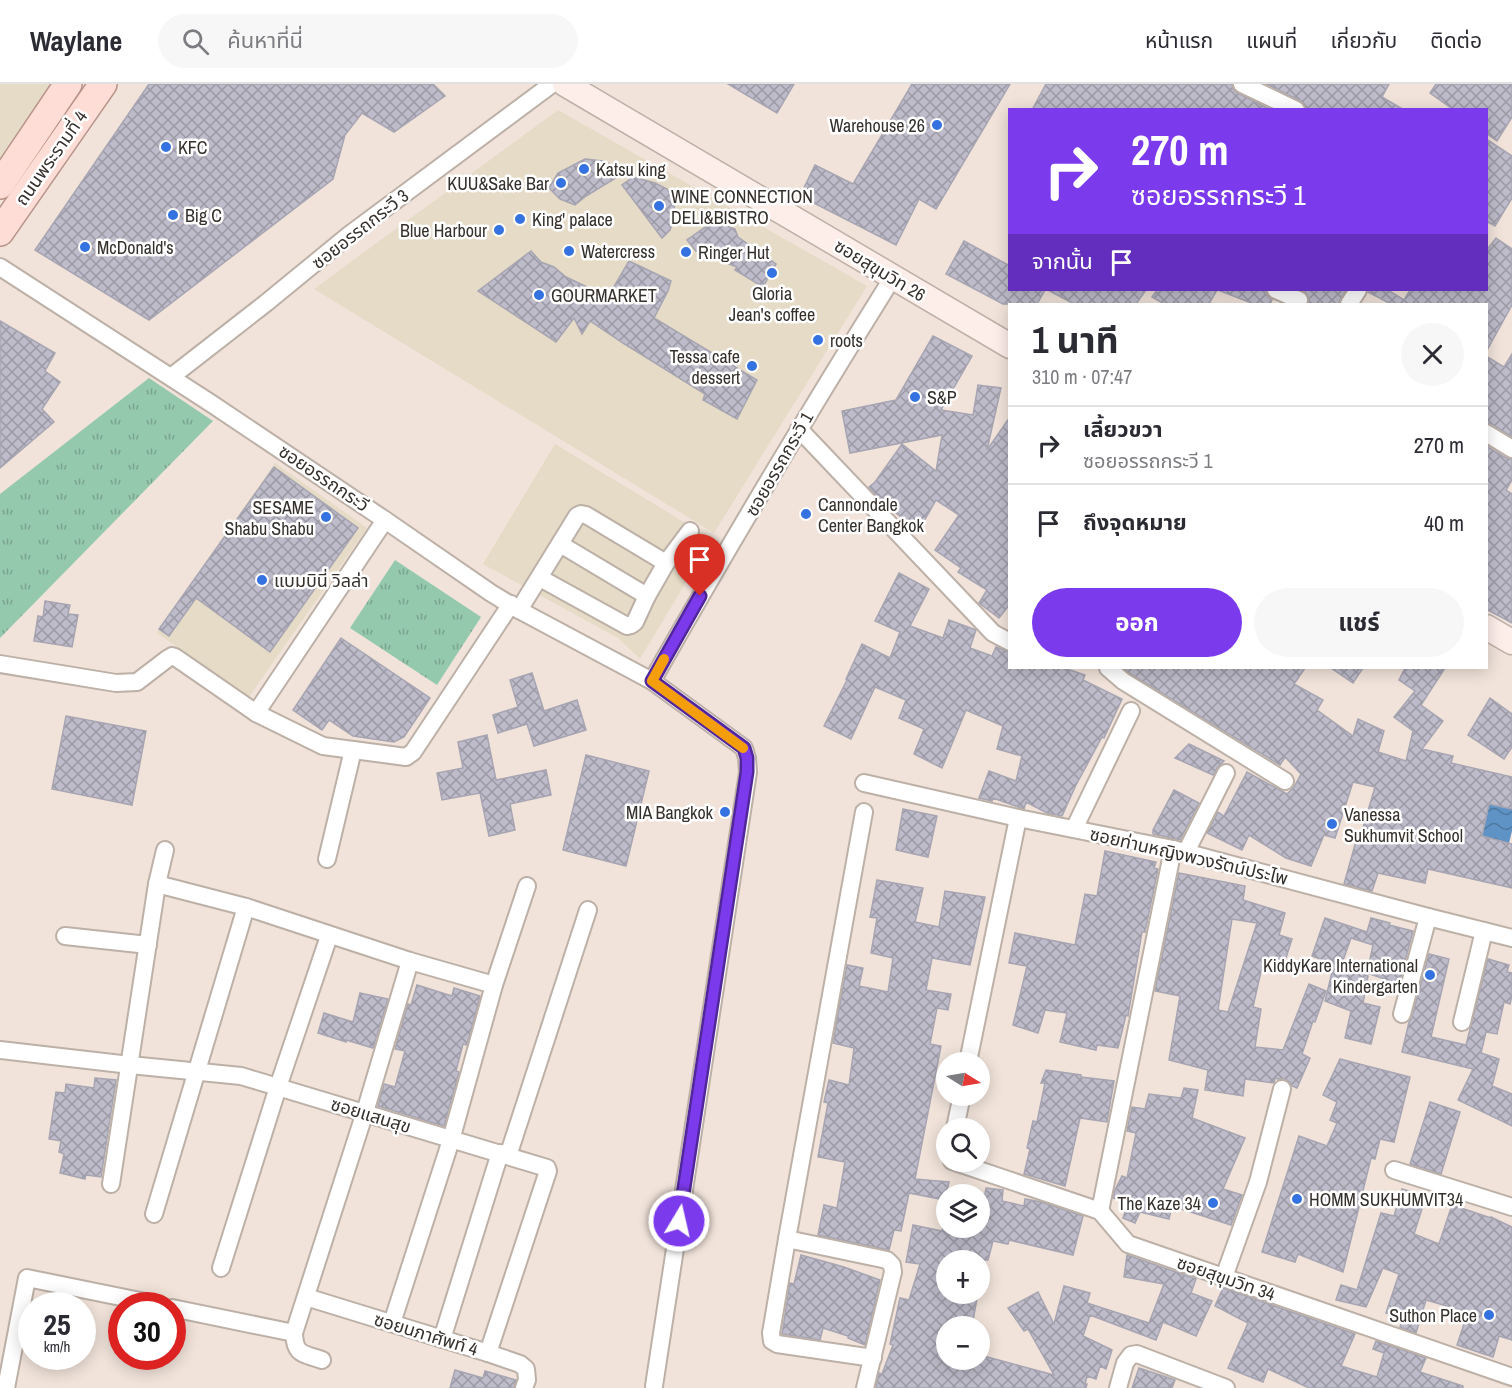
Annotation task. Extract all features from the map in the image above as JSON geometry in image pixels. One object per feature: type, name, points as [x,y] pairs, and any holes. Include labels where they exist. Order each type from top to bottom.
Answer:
[{"type":"main road","name":"ถนนพระรามที่ 4","points":[[0,185],[68,84]]},
{"type":"main road","name":"ถนนพระรามที่ 4","points":[[0,232],[103,84]]},
{"type":"street","name":"ซอยอรรถกระวี 3","points":[[171,377],[349,235],[552,84]]},
{"type":"street","name":"ซอยสุขุมวิท 26","points":[[565,84],[1008,345]]},
{"type":"street","points":[[1242,84],[1292,108]]},
{"type":"street","name":"ซอยอรรถกระวี","points":[[0,267],[171,377],[491,593],[652,681]]},
{"type":"street","name":"ซอยอรรถกระวี 1","points":[[652,681],[799,429],[893,277]]},
{"type":"street","points":[[1279,291],[1300,298]]},
{"type":"street","points":[[799,429],[993,633],[1008,641]]},
{"type":"street","points":[[1488,434],[1512,449]]},
{"type":"street","points":[[0,664],[116,683],[130,683],[138,682],[172,656],[255,713],[323,746],[406,757],[413,752],[515,607],[540,578],[577,516],[586,514],[666,563]]},
{"type":"street","points":[[255,713],[385,520]]},
{"type":"street","points":[[540,578],[627,626],[632,626],[666,563],[690,531]]},
{"type":"street","points":[[560,544],[647,596]]},
{"type":"street","points":[[1488,628],[1512,642]]},
{"type":"street","points":[[1109,669],[1123,681],[1285,781]]},
{"type":"street","points":[[652,681],[744,748],[747,758],[747,772],[654,1386]]},
{"type":"street","points":[[1074,829],[1131,711]]},
{"type":"street","points":[[327,859],[353,750]]},
{"type":"street","points":[[980,1172],[1100,1211],[1180,851],[1226,773]]},
{"type":"street","name":"ซอยท่านหญิงพวงรัตน์ประไพ","points":[[864,783],[1018,818],[1180,851],[1512,938]]},
{"type":"street","points":[[864,812],[771,1333],[772,1341],[777,1344],[873,1358]]},
{"type":"street","points":[[970,1052],[1018,818]]},
{"type":"street","points":[[111,1184],[165,850]]},
{"type":"street","points":[[158,884],[246,907],[329,936],[494,985]]},
{"type":"street","points":[[392,1323],[451,1140],[494,985],[527,886]]},
{"type":"street","points":[[154,1214],[246,907]]},
{"type":"street","points":[[442,1339],[588,910]]},
{"type":"street","points":[[1402,1014],[1428,917]]},
{"type":"street","points":[[1462,1022],[1484,931]]},
{"type":"street","points":[[65,936],[148,945]]},
{"type":"street","points":[[221,1268],[329,936]]},
{"type":"street","points":[[322,1360],[298,1351],[294,1345],[294,1333],[365,1112],[410,961]]},
{"type":"street","name":"ซอยแสนสุข","points":[[0,1050],[241,1076],[545,1167],[548,1171],[488,1353]]},
{"type":"street","points":[[1224,1277],[1257,1182],[1282,1089]]},
{"type":"street","points":[[1394,1170],[1512,1207]]},
{"type":"street","name":"ซอยสุขุมวิท 34","points":[[1100,1211],[1128,1244],[1512,1377]]},
{"type":"street","points":[[788,1239],[887,1260],[892,1265],[893,1272],[865,1388]]},
{"type":"street","points":[[4,1382],[27,1278],[108,1294]]},
{"type":"street","name":"ซอยนภาศัพท์ 4","points":[[306,1297],[520,1364],[526,1369],[527,1380],[524,1388]]},
{"type":"street","points":[[186,1311],[294,1333]]},
{"type":"street","points":[[1118,1388],[1125,1363],[1131,1355],[1137,1354],[1226,1388]]},
{"type":"shaded area","points":[[0,84],[52,84],[0,161]]},
{"type":"shaded area","points":[[558,110],[867,286],[714,533],[314,289]]},
{"type":"shaded area","points":[[555,444],[712,539],[640,659],[618,638],[483,564]]},
{"type":"shaded area","name":"แบมบินี่ วิลล่า","points":[[275,463],[367,528],[249,697],[157,633]]},
{"type":"green space","points":[[149,378],[213,421],[0,638],[0,494]]},
{"type":"green space","points":[[395,560],[481,617],[437,685],[350,628]]},
{"type":"water","points":[[1489,804],[1512,809],[1512,831],[1509,843],[1482,836]]},
{"type":"building","name":"Big C","points":[[149,84],[433,84],[445,96],[394,132],[362,113],[345,135],[333,179],[149,320],[35,250]]},
{"type":"building","points":[[728,84],[794,84],[777,113]]},
{"type":"building","name":"Warehouse 26","points":[[912,84],[1010,84],[936,209],[919,199],[896,245],[800,196],[815,165],[853,184]]},
{"type":"building","points":[[1046,84],[1232,84],[1237,93],[1267,108],[1033,108]]},
{"type":"building","points":[[1266,84],[1389,84],[1382,97],[1401,108],[1306,108],[1301,101]]},
{"type":"building","points":[[1436,84],[1512,84],[1512,117],[1497,141],[1488,134],[1488,108],[1451,108],[1430,93]]},
{"type":"building","points":[[1488,140],[1512,156],[1512,198],[1495,226],[1488,222]]},
{"type":"building","points":[[585,159],[603,161],[612,165],[619,176],[575,205],[560,199],[549,188],[558,173]]},
{"type":"building","points":[[633,177],[667,189],[674,202],[675,216],[670,230],[662,238],[622,185]]},
{"type":"building","points":[[717,224],[735,229],[738,237],[776,264],[763,287],[735,270],[737,267],[696,251],[687,240],[704,228]]},
{"type":"building","points":[[1496,238],[1512,249],[1512,305],[1488,348],[1488,303],[1389,303],[1368,292],[1390,291],[1404,300],[1409,291],[1488,291],[1488,248]]},
{"type":"building","points":[[964,241],[1008,265],[1008,291],[1044,291],[1038,303],[1003,304],[946,274]]},
{"type":"building","points":[[531,251],[541,262],[554,267],[566,277],[608,297],[629,261],[671,281],[654,318],[757,380],[737,419],[703,400],[705,394],[590,321],[582,334],[574,318],[556,342],[478,291]]},
{"type":"building","points":[[1050,291],[1145,291],[1137,303],[1072,303]]},
{"type":"building","points":[[1156,291],[1216,291],[1210,303],[1162,303],[1152,297]]},
{"type":"building","points":[[1221,291],[1265,291],[1272,300],[1270,303],[1251,303]]},
{"type":"building","points":[[1305,291],[1345,291],[1339,303],[1308,303],[1309,298]]},
{"type":"building","points":[[0,321],[55,353],[45,371],[60,382],[42,409],[54,422],[0,468]]},
{"type":"building","points":[[933,336],[972,356],[941,410],[973,415],[978,385],[1001,388],[987,450],[1008,420],[1008,607],[999,618],[979,603],[987,590],[958,572],[961,568],[935,550],[959,515],[936,500],[919,530],[892,512],[869,487],[902,444],[936,471],[942,435],[850,453],[842,411],[896,400]]},
{"type":"building","points":[[1512,354],[1512,437],[1488,423],[1488,357],[1504,367]]},
{"type":"building","points":[[1488,447],[1512,459],[1512,480],[1506,490],[1512,494],[1512,623],[1488,610]]},
{"type":"building","name":"แบมบินี่ วิลล่า","points":[[274,467],[358,528],[270,652],[196,598],[169,636],[159,629]]},
{"type":"building","points":[[899,573],[929,589],[910,626],[943,638],[949,620],[976,630],[970,648],[992,656],[996,647],[1008,651],[1008,669],[1067,669],[1085,675],[1083,680],[1122,699],[1062,816],[1047,813],[1026,802],[1024,809],[993,798],[992,801],[979,798],[989,771],[1016,781],[1022,756],[997,749],[1003,726],[966,710],[942,768],[914,754],[924,729],[899,718],[906,700],[875,687],[851,739],[824,726],[862,644],[890,658],[900,632],[875,621]]},
{"type":"building","points":[[45,601],[70,605],[68,614],[78,615],[72,647],[34,641],[38,616],[43,617]]},
{"type":"building","points":[[341,638],[430,698],[404,737],[394,742],[353,736],[329,720],[322,730],[293,710]]},
{"type":"building","points":[[1124,669],[1304,669],[1294,684],[1323,700],[1317,710],[1353,736],[1358,719],[1384,731],[1378,752],[1406,761],[1413,731],[1394,717],[1415,691],[1399,680],[1404,669],[1444,669],[1421,705],[1443,721],[1422,749],[1453,756],[1451,763],[1512,777],[1512,809],[1489,804],[1482,836],[1512,844],[1512,888],[1428,869],[1425,883],[1378,873],[1372,891],[1344,884],[1375,787],[1353,782],[1335,838],[1324,835],[1311,866],[1286,858],[1249,835],[1242,850],[1207,833],[1218,812],[1224,816],[1247,772],[1287,794],[1301,774],[1285,757],[1280,765]]},
{"type":"building","points":[[1332,669],[1362,669],[1353,683]]},
{"type":"building","points":[[532,673],[544,711],[577,700],[586,730],[534,746],[527,724],[498,733],[493,715],[518,707],[510,680]]},
{"type":"building","points":[[1490,698],[1512,714],[1512,747],[1504,759],[1468,735]]},
{"type":"building","points":[[66,716],[146,731],[132,805],[52,789]]},
{"type":"building","points":[[487,735],[496,780],[546,770],[551,795],[510,804],[515,830],[489,836],[480,793],[442,800],[437,773],[463,768],[458,742]]},
{"type":"building","points":[[1189,744],[1224,761],[1213,775],[1175,758]]},
{"type":"building","points":[[586,755],[649,771],[626,866],[563,850]]},
{"type":"building","points":[[1174,790],[1199,803],[1180,840],[1153,834]]},
{"type":"building","points":[[903,809],[937,816],[928,857],[896,850]]},
{"type":"building","points":[[1105,851],[1156,862],[1154,868],[1158,869],[1145,932],[1142,932],[1128,1016],[1126,1015],[1118,1048],[1097,1045],[1096,1050],[1060,1042],[1067,1013],[1045,1010],[1038,1033],[1013,1025],[1027,966],[1009,963],[1015,933],[1075,945],[1085,894],[1097,896]]},
{"type":"building","points":[[1179,873],[1245,886],[1243,900],[1285,913],[1279,935],[1292,939],[1284,964],[1264,958],[1253,1007],[1261,1009],[1255,1047],[1283,1050],[1309,984],[1326,991],[1302,1054],[1310,1058],[1297,1088],[1285,1079],[1275,1078],[1274,1083],[1245,1079],[1243,1096],[1205,1090],[1208,1070],[1169,1060],[1180,996],[1155,991]],"holes":[[[1232,919],[1257,923],[1228,1012],[1218,1010]]]},
{"type":"building","points":[[877,880],[923,888],[915,922],[939,927],[945,891],[985,897],[970,965],[932,958],[926,990],[951,994],[948,1010],[937,1008],[930,1044],[941,1046],[940,1052],[936,1052],[936,1072],[915,1179],[949,1182],[949,1184],[936,1184],[936,1198],[909,1193],[901,1231],[894,1230],[889,1250],[818,1235],[824,1205],[837,1208],[845,1162],[818,1157],[828,1103],[824,1102],[829,1080],[849,1085],[854,1048],[833,1043],[847,965],[863,968],[859,986],[888,992],[893,958],[871,953],[877,918],[870,917]]},
{"type":"building","points":[[1325,918],[1367,932],[1371,918],[1413,931],[1399,984],[1367,973],[1373,945],[1351,938],[1341,966],[1368,976],[1363,1003],[1380,1007],[1371,1044],[1345,1038],[1351,1011],[1325,1001],[1334,964],[1312,956]]},
{"type":"building","points":[[1429,954],[1449,959],[1431,1037],[1466,1045],[1488,959],[1509,965],[1507,972],[1512,973],[1510,1004],[1504,1002],[1497,1034],[1486,1032],[1481,1053],[1499,1059],[1492,1086],[1512,1094],[1512,1126],[1458,1100],[1473,1069],[1402,1052]]},
{"type":"building","points":[[417,985],[452,996],[454,988],[480,996],[467,1045],[463,1044],[456,1071],[459,1072],[444,1126],[378,1106],[384,1084],[395,1087],[405,1051],[395,1049],[408,1004],[411,1005]]},
{"type":"building","points":[[360,993],[388,999],[373,1048],[318,1033],[324,1013],[353,1022]]},
{"type":"building","points":[[1340,1059],[1410,1077],[1394,1142],[1380,1139],[1375,1159],[1371,1158],[1343,1272],[1298,1254],[1295,1262],[1262,1252],[1299,1136],[1327,1146],[1337,1123],[1330,1120],[1337,1102],[1323,1095]]},
{"type":"building","points":[[1046,1070],[1114,1081],[1107,1122],[1080,1118],[1065,1186],[1024,1174],[1030,1149],[1027,1148],[1033,1121],[1037,1122],[1045,1083],[1041,1083]]},
{"type":"building","points":[[95,1078],[116,1080],[101,1177],[86,1175],[85,1179],[60,1173],[64,1154],[59,1152],[61,1141],[49,1139],[56,1092],[65,1093],[66,1084],[94,1088]]},
{"type":"building","points":[[1184,1088],[1198,1090],[1192,1118],[1245,1138],[1223,1189],[1242,1195],[1231,1225],[1172,1206],[1169,1219],[1140,1212],[1135,1223],[1123,1218],[1128,1203],[1113,1198],[1122,1176],[1127,1178],[1136,1133],[1127,1131],[1132,1107],[1145,1109],[1149,1094],[1181,1098]]},
{"type":"building","points":[[1430,1102],[1460,1112],[1441,1174],[1410,1164]]},
{"type":"building","points":[[990,1188],[1003,1190],[1002,1201],[1024,1206],[1025,1199],[1083,1216],[1073,1255],[1009,1240],[1008,1244],[993,1241],[990,1252],[990,1250],[936,1250],[936,1304],[976,1304],[974,1316],[936,1316],[936,1370],[990,1370],[990,1358],[1054,1375],[1028,1329],[1024,1331],[1008,1308],[1038,1292],[1054,1324],[1064,1286],[1090,1293],[1087,1303],[1149,1323],[1164,1284],[1124,1277],[1127,1255],[1196,1279],[1191,1293],[1212,1301],[1196,1336],[1163,1322],[1156,1340],[1090,1315],[1083,1336],[1112,1350],[1106,1369],[1100,1366],[1096,1379],[1087,1376],[1086,1388],[876,1388],[879,1373],[882,1374],[893,1345],[890,1344],[900,1298],[909,1300],[920,1264],[906,1262],[913,1225],[936,1230],[936,1238],[990,1238]]},
{"type":"building","points":[[1402,1189],[1426,1196],[1414,1234],[1439,1244],[1452,1205],[1491,1217],[1512,1227],[1512,1340],[1499,1336],[1493,1357],[1457,1345],[1468,1312],[1426,1300],[1416,1333],[1400,1327],[1403,1317],[1386,1313],[1399,1274],[1383,1268],[1366,1307],[1336,1300],[1341,1285],[1357,1290],[1381,1213],[1394,1216]]},
{"type":"building","points":[[801,1255],[880,1280],[865,1345],[848,1336],[823,1328],[820,1340],[782,1334],[790,1283],[794,1284]]},
{"type":"building","points":[[1223,1288],[1355,1334],[1341,1366],[1377,1377],[1384,1353],[1373,1349],[1376,1341],[1426,1358],[1420,1372],[1463,1386],[1463,1388],[1309,1388],[1268,1369],[1263,1382],[1228,1368],[1248,1323],[1215,1306]]},
{"type":"building","points":[[1139,1368],[1175,1380],[1172,1388],[1132,1388]]},
{"type":"building","points":[[455,1370],[483,1378],[485,1371],[516,1380],[514,1388],[450,1388]]},
{"type":"slow traffic","points":[[664,659],[652,681],[743,748]]},
{"type":"place","name":"Warehouse 26","points":[[937,125]]},
{"type":"place","name":"KFC","points":[[166,147]]},
{"type":"place","name":"Katsu king","points":[[584,169]]},
{"type":"place","name":"KUU&Sake Bar","points":[[561,183]]},
{"type":"place","name":"WINE CONNECTION DELI&BISTRO","points":[[659,206]]},
{"type":"place","name":"Big C","points":[[173,215]]},
{"type":"place","name":"King' palace","points":[[520,219]]},
{"type":"place","name":"Blue Harbour","points":[[499,230]]},
{"type":"place","name":"McDonald's","points":[[85,247]]},
{"type":"place","name":"Watercress","points":[[569,251]]},
{"type":"place","name":"Ringer Hut","points":[[686,252]]},
{"type":"place","name":"Gloria Jean's coffee","points":[[772,273]]},
{"type":"place","name":"GOURMARKET","points":[[539,295]]},
{"type":"place","name":"roots","points":[[818,340]]},
{"type":"place","name":"Tessa cafe dessert","points":[[752,366]]},
{"type":"place","name":"S&P","points":[[915,397]]},
{"type":"place","name":"Cannondale Center Bangkok","points":[[806,514]]},
{"type":"place","name":"SESAME Shabu Shabu","points":[[326,517]]},
{"type":"place","name":"แบมบินี่ วิลล่า","points":[[262,580]]},
{"type":"place","name":"MIA Bangkok","points":[[725,812]]},
{"type":"place","name":"Vanessa Sukhumvit School","points":[[1332,824]]},
{"type":"place","name":"KiddyKare International Kindergarten","points":[[1430,975]]},
{"type":"place","name":"HOMM SUKHUMVIT34","points":[[1297,1199]]},
{"type":"place","name":"The Kaze 34","points":[[1213,1203]]},
{"type":"place","name":"Suthon Place","points":[[1489,1315]]},
{"type":"route","points":[[679,1221],[747,772],[744,748],[652,681],[700,596]]}]
